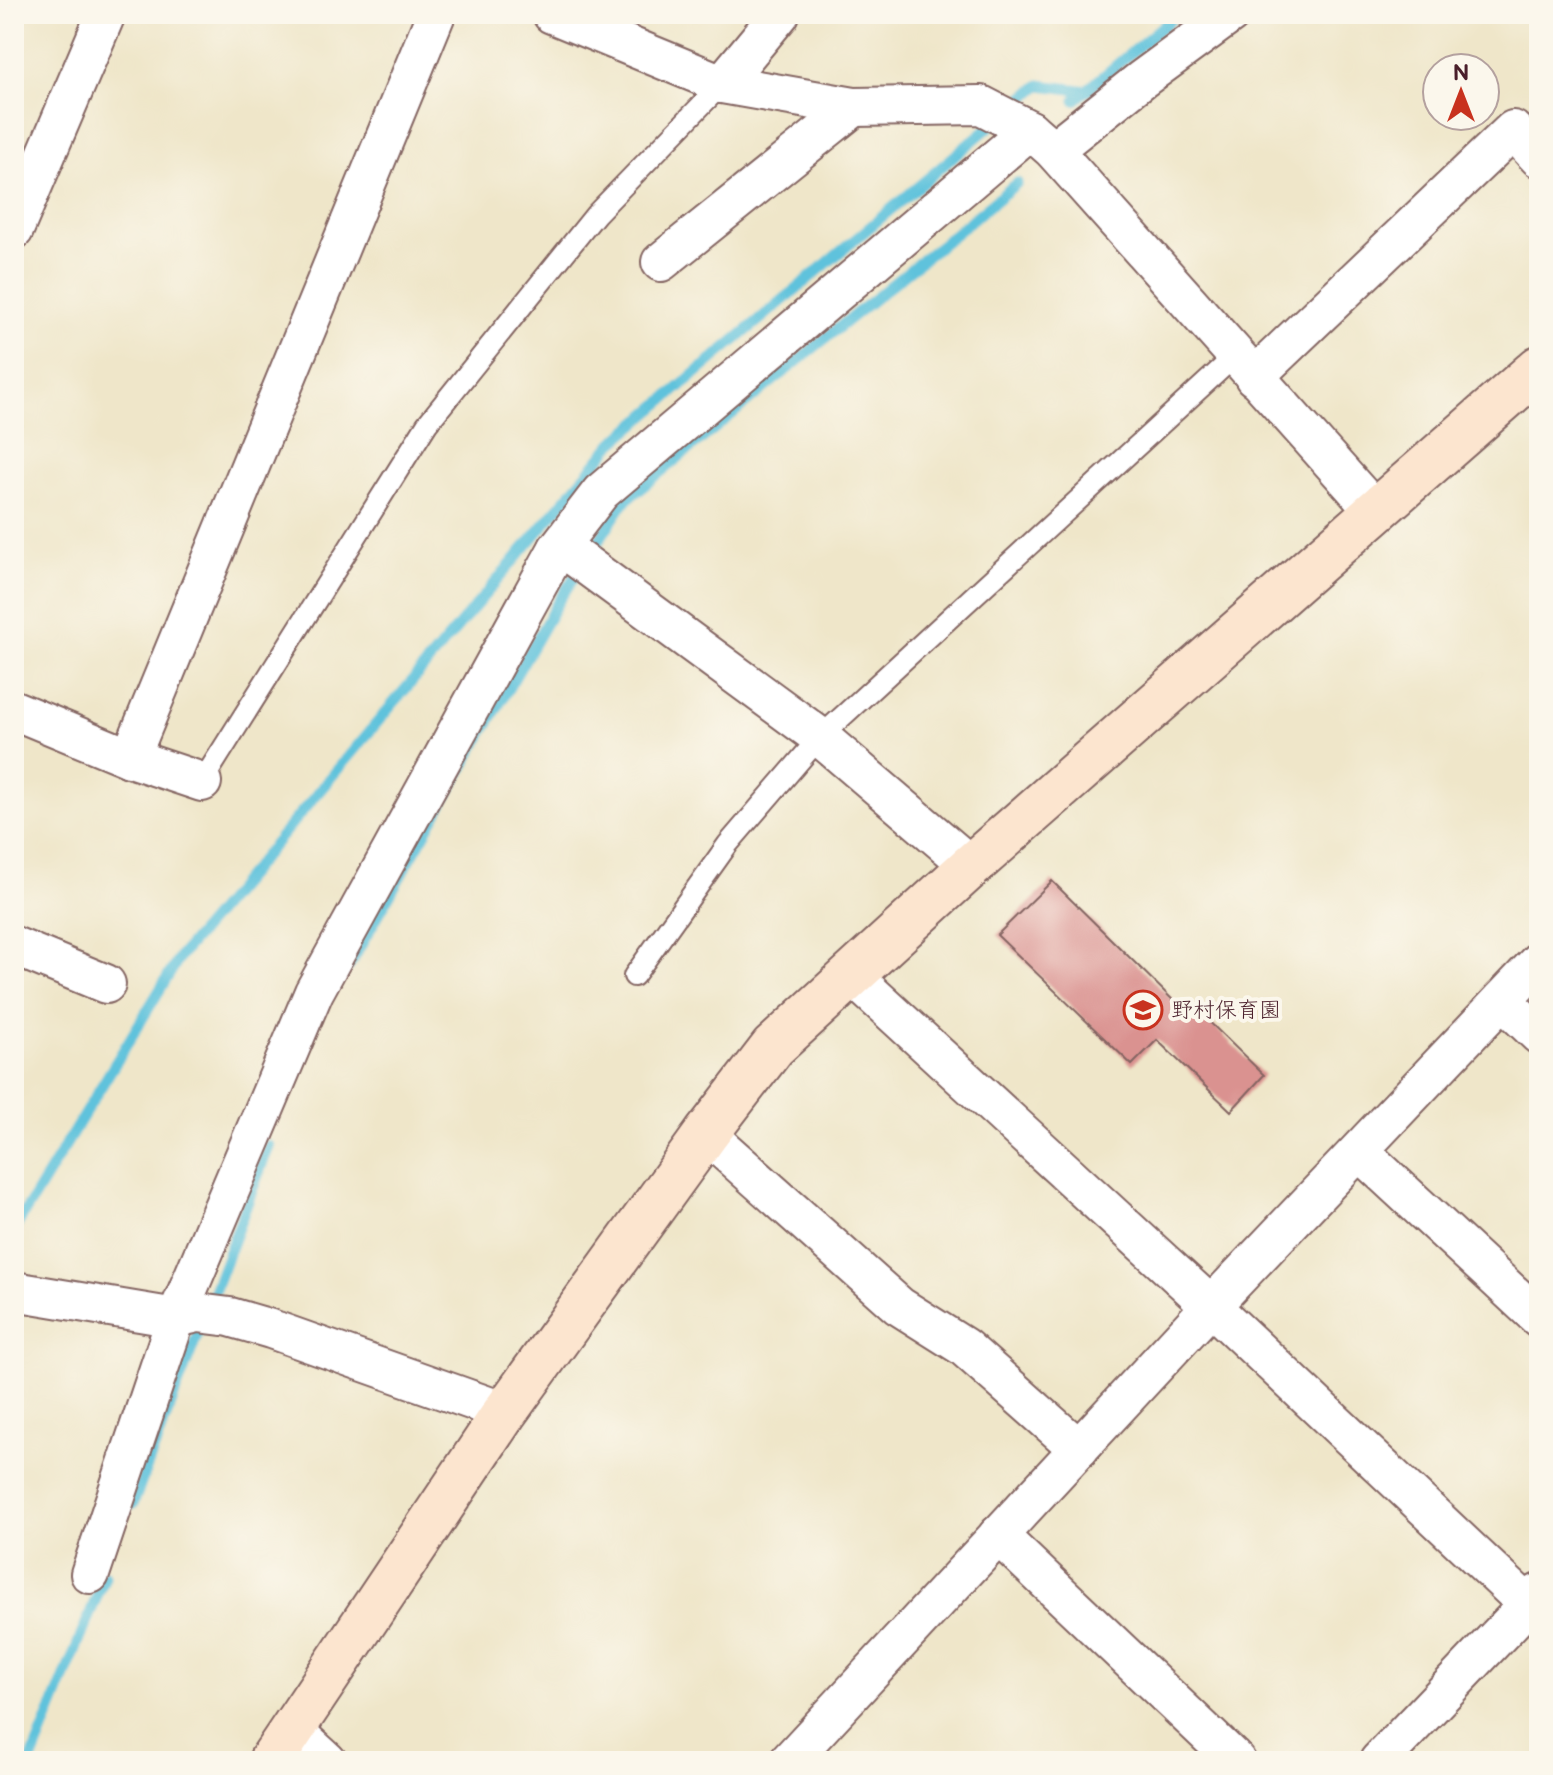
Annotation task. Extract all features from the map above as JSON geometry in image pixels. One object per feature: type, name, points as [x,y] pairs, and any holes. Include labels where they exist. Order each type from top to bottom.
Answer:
[{"type":"street","points":[[14,230],[106,14]]},
{"type":"street","points":[[130,758],[436,14]]},
{"type":"street","points":[[552,14],[722,84],[854,107],[981,105],[1042,140],[1377,513]]},
{"type":"street","points":[[722,84],[780,14]]},
{"type":"street","points":[[90,1574],[201,1316],[314,992],[601,492],[1042,140],[1141,80],[1231,14]]},
{"type":"street","points":[[661,262],[854,107]]},
{"type":"street","points":[[1244,366],[1513,130],[1539,158]]},
{"type":"street","points":[[327,1761],[282,1745],[505,1412],[706,1134],[773,1047],[971,866],[1539,368]]},
{"type":"street","points":[[566,552],[820,737],[971,866]]},
{"type":"street","points":[[14,710],[130,758],[202,782]]},
{"type":"street","points":[[14,946],[106,984]]},
{"type":"street","points":[[796,1759],[1211,1306],[1539,961]]},
{"type":"street","points":[[851,975],[1535,1604],[1379,1761]]},
{"type":"street","points":[[1502,1000],[1539,1035]]},
{"type":"street","points":[[706,1134],[899,1306],[964,1347],[1079,1449]]},
{"type":"street","points":[[1360,1152],[1539,1318]]},
{"type":"street","points":[[14,1291],[201,1316],[271,1329],[505,1412]]},
{"type":"street","points":[[998,1535],[1236,1761]]},
{"type":"lane","points":[[202,782],[427,424],[596,214],[722,84]]},
{"type":"lane","points":[[634,976],[728,844],[820,737],[1244,366]]},
{"type":"building","points":[[1052,881],[1184,1011],[1191,1004],[1264,1075],[1231,1111],[1157,1040],[1132,1065],[997,935]]},
{"type":"waterway","points":[[1075,100],[1177,14]]},
{"type":"waterway","points":[[1009,110],[1040,85],[1088,91]]},
{"type":"waterway","points":[[14,1230],[181,955],[613,443],[996,121]]},
{"type":"waterway","points":[[349,966],[559,600],[625,501],[1017,183]]},
{"type":"waterway","points":[[133,1504],[269,1146]]},
{"type":"waterway","points":[[31,1761],[105,1576]]},
{"type":"place","name":"野村保育園","points":[[1143,1010]]}]
